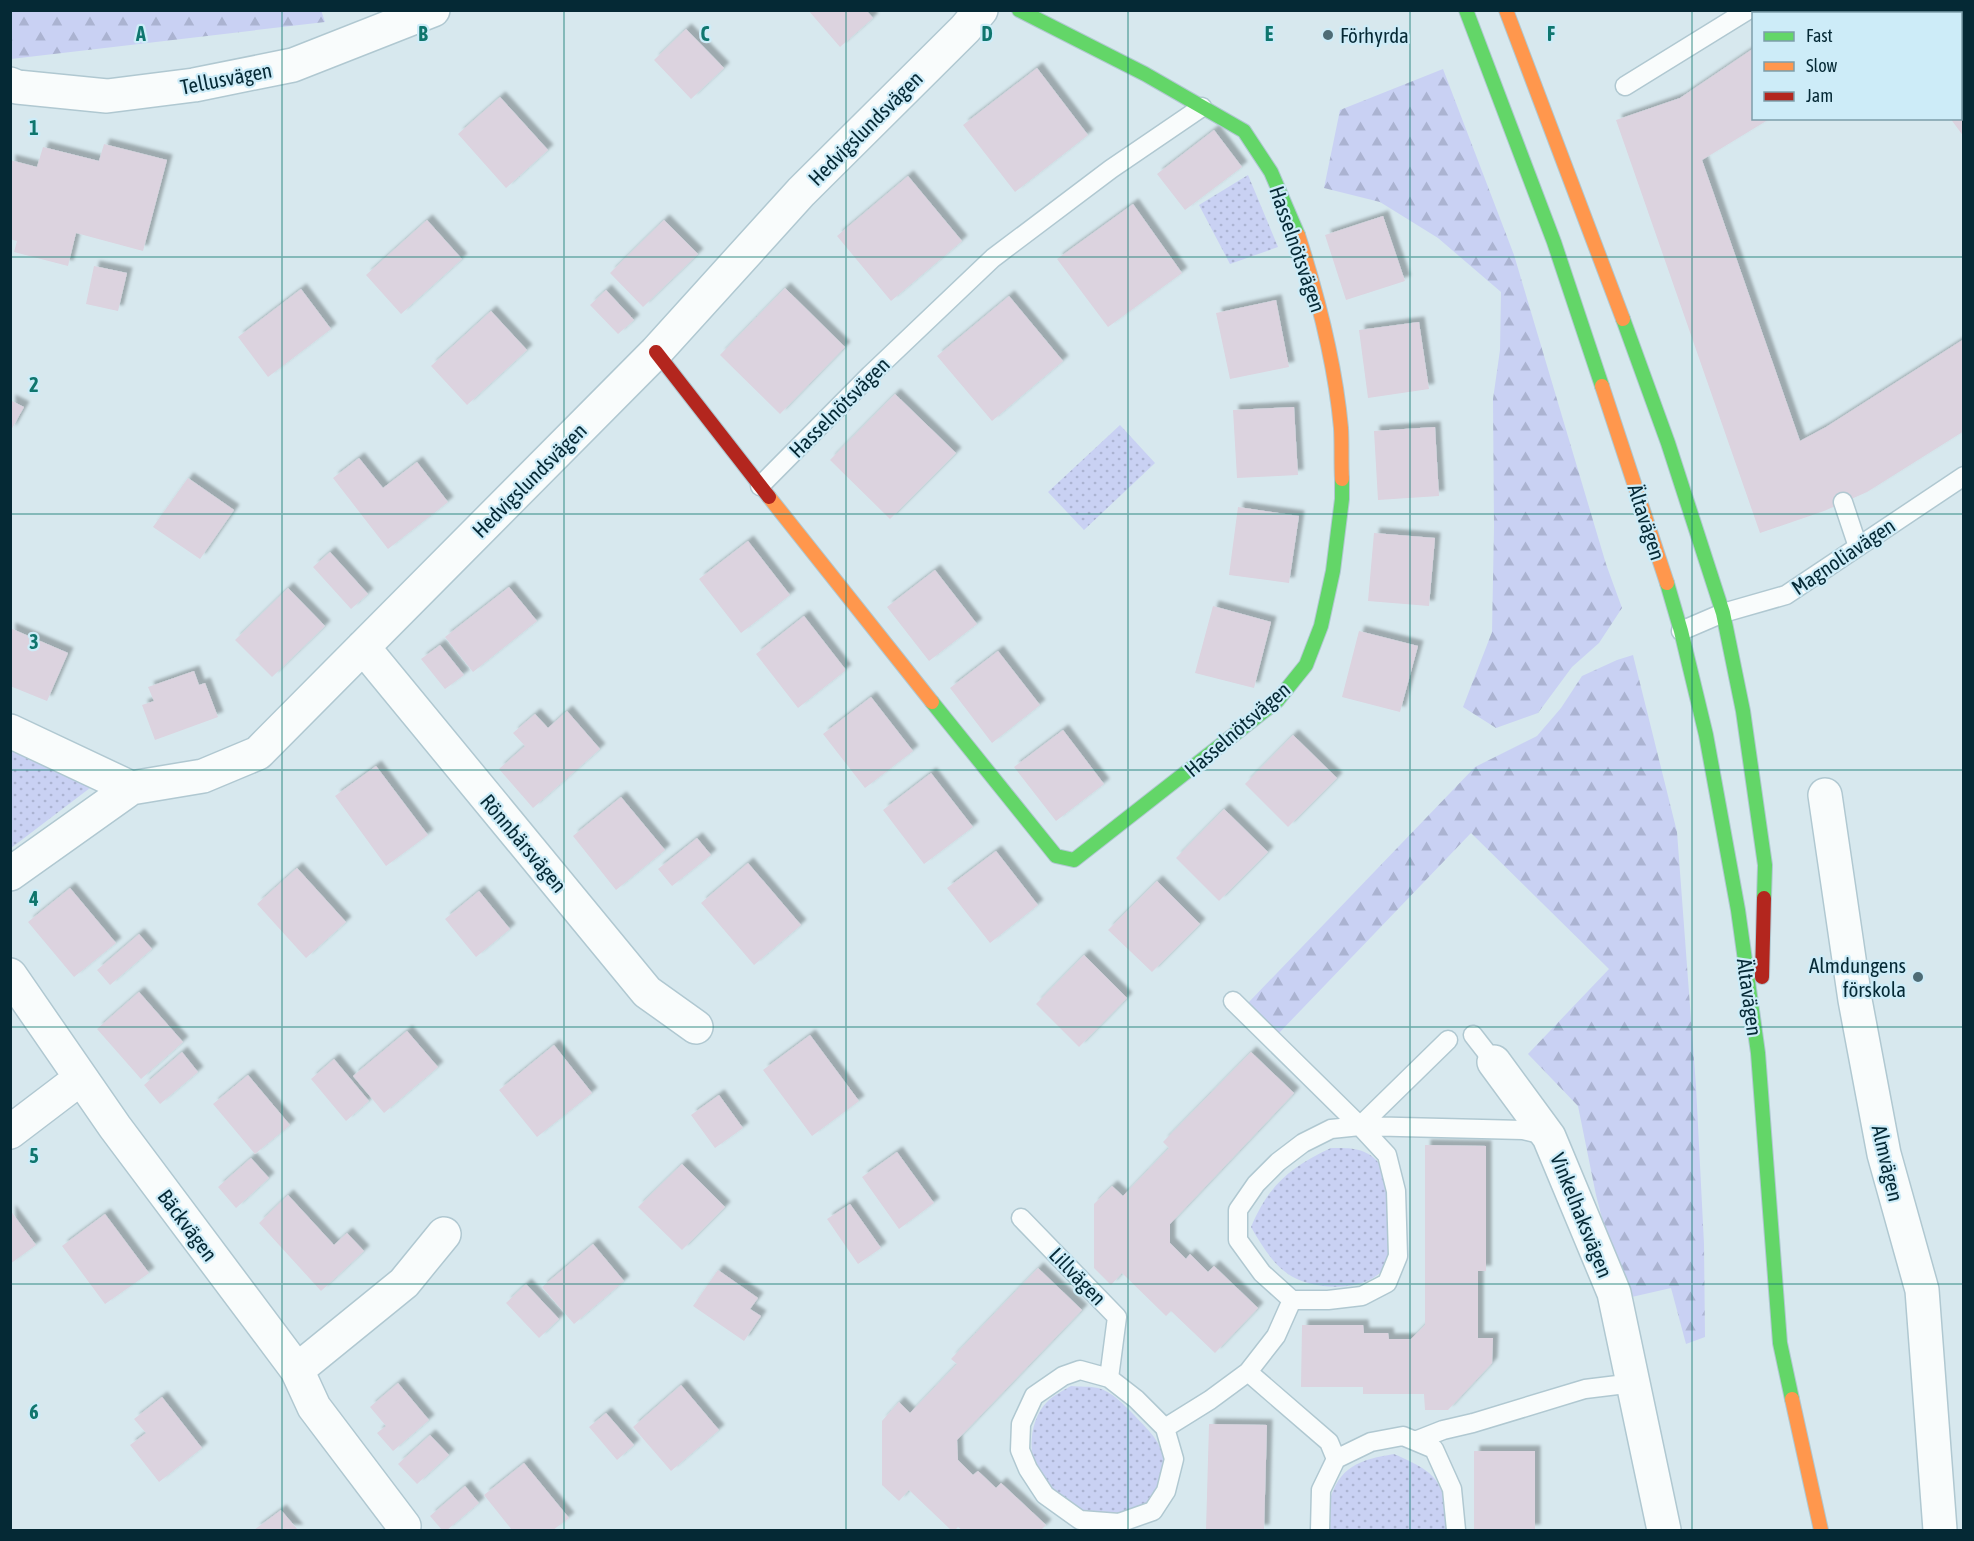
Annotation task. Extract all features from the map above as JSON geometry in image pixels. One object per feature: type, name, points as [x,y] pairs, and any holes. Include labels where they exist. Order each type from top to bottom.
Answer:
[{"type":"main road","name":"Hasselnötsvägen","points":[[656,352],[760,486],[1056,856],[1074,860],[1277,701],[1306,665],[1321,626],[1334,571],[1342,498],[1341,429],[1327,338],[1311,275],[1292,218],[1271,172],[1244,131],[1145,74],[1019,10]]},
{"type":"main road","name":"Ältavägen","points":[[1466,10],[1554,242],[1655,543],[1681,631],[1706,735],[1738,910],[1758,1053],[1780,1343],[1821,1530]]},
{"type":"main road","name":"Ältavägen","points":[[1506,10],[1566,165],[1664,432],[1724,613],[1743,711],[1766,865],[1758,1053]]},
{"type":"street","name":"Tellusvägen","points":[[10,84],[17,87],[107,96],[194,85],[293,65],[432,10]]},
{"type":"street","name":"Hedvigslundsvägen","points":[[131,788],[203,776],[258,753],[656,352],[801,192],[965,29],[981,10]]},
{"type":"street","name":"Rönnbärsvägen","points":[[363,647],[647,992],[696,1027]]},
{"type":"street","points":[[10,731],[131,788],[10,874]]},
{"type":"street","name":"Almvägen","points":[[1825,795],[1855,1000],[1884,1154],[1922,1290],[1940,1530]]},
{"type":"street","name":"Bäckvägen","points":[[10,975],[115,1127],[297,1370],[314,1407],[404,1526]]},
{"type":"street","name":"Vinkelhaksvägen","points":[[1494,1062],[1536,1133],[1614,1293],[1664,1530]]},
{"type":"street","points":[[10,1132],[81,1078]]},
{"type":"street","points":[[297,1370],[404,1283],[444,1234]]},
{"type":"lane","points":[[1625,86],[1726,18],[1748,10]]},
{"type":"lane","name":"Hasselnötsvägen","points":[[760,486],[870,375],[993,258],[1111,169],[1202,107]]},
{"type":"lane","name":"Magnoliavägen","points":[[1681,631],[1724,613],[1786,595],[1964,476]]},
{"type":"lane","points":[[1843,502],[1858,547]]},
{"type":"lane","points":[[1233,1001],[1360,1126],[1387,1155],[1396,1191],[1398,1256],[1387,1283],[1362,1296],[1328,1300],[1292,1300],[1262,1273],[1238,1240],[1238,1210],[1256,1184],[1278,1161],[1303,1143],[1331,1129],[1360,1126],[1536,1133]]},
{"type":"lane","points":[[1473,1035],[1494,1062]]},
{"type":"lane","points":[[1360,1126],[1448,1040]]},
{"type":"lane","name":"Lillvägen","points":[[1021,1218],[1117,1317],[1108,1378]]},
{"type":"lane","points":[[1165,1428],[1210,1400],[1248,1372],[1276,1336],[1292,1300]]},
{"type":"lane","points":[[1080,1370],[1108,1378],[1136,1399],[1165,1428],[1174,1459],[1166,1491],[1153,1511],[1119,1522],[1078,1525],[1045,1495],[1028,1469],[1020,1450],[1021,1424],[1034,1396],[1063,1376],[1080,1370]]},
{"type":"lane","points":[[1248,1372],[1329,1442],[1336,1459]]},
{"type":"lane","points":[[1415,1441],[1443,1430],[1585,1389],[1634,1383]]},
{"type":"lane","points":[[1320,1530],[1321,1490],[1336,1459],[1371,1442],[1403,1436],[1434,1449],[1452,1489],[1456,1530]]},
{"type":"green space","points":[[321,10],[325,22],[11,59],[11,11]]},
{"type":"green space","points":[[1443,69],[1514,255],[1606,564],[1622,608],[1599,643],[1572,667],[1538,713],[1496,728],[1463,707],[1492,632],[1493,399],[1500,350],[1501,292],[1438,238],[1380,202],[1324,188],[1340,110]]},
{"type":"green space","points":[[1248,175],[1278,247],[1230,264],[1199,205]]},
{"type":"green space","points":[[1120,425],[1155,463],[1084,530],[1048,492]]},
{"type":"green space","points":[[1633,655],[1677,832],[1696,1086],[1704,1244],[1705,1337],[1686,1344],[1671,1288],[1623,1299],[1596,1195],[1578,1106],[1528,1054],[1609,969],[1471,833],[1278,1034],[1248,1003],[1475,767],[1537,736],[1561,708],[1582,676]]},
{"type":"green space","points":[[11,747],[90,788],[11,848]]},
{"type":"green space","points":[[1331,1148],[1356,1149],[1368,1153],[1378,1162],[1386,1183],[1390,1216],[1387,1262],[1383,1270],[1374,1277],[1350,1286],[1322,1286],[1288,1274],[1271,1258],[1251,1227],[1265,1200],[1282,1179],[1304,1162]]},
{"type":"green space","points":[[1071,1386],[1095,1387],[1118,1399],[1142,1423],[1160,1446],[1164,1463],[1161,1486],[1157,1495],[1144,1507],[1118,1513],[1076,1509],[1061,1500],[1039,1477],[1032,1456],[1032,1436],[1037,1417],[1048,1401]]},
{"type":"green space","points":[[1394,1454],[1421,1467],[1437,1481],[1445,1500],[1450,1530],[1326,1530],[1329,1503],[1333,1491],[1345,1473],[1361,1462]]},
{"type":"building","points":[[808,10],[866,10],[873,18],[840,47]]},
{"type":"building","points":[[1811,10],[1952,10],[1953,12],[1808,12]]},
{"type":"building","points":[[1962,25],[1964,27],[1964,137],[1951,120],[1962,120]]},
{"type":"building","points":[[686,29],[724,68],[691,99],[654,60]]},
{"type":"building","points":[[1752,49],[1752,120],[1768,120],[1702,160],[1800,441],[1826,427],[1964,339],[1964,431],[1867,492],[1824,511],[1760,533],[1616,120],[1680,98]]},
{"type":"building","points":[[1037,68],[1088,135],[1015,192],[963,125]]},
{"type":"building","points":[[500,97],[548,150],[506,188],[458,134]]},
{"type":"building","points":[[1214,130],[1242,167],[1185,210],[1157,174]]},
{"type":"building","points":[[104,144],[167,160],[143,251],[76,233],[68,266],[14,252],[17,241],[10,239],[10,160],[37,167],[43,147],[99,161]]},
{"type":"building","points":[[908,176],[962,241],[891,301],[837,236]]},
{"type":"building","points":[[1133,204],[1182,273],[1108,327],[1057,259]]},
{"type":"building","points":[[1383,216],[1405,281],[1346,300],[1325,235]]},
{"type":"building","points":[[427,220],[462,259],[401,314],[366,275]]},
{"type":"building","points":[[664,220],[698,254],[643,307],[610,273]]},
{"type":"building","points":[[94,266],[127,273],[118,311],[86,304]]},
{"type":"building","points":[[785,288],[845,347],[780,414],[720,355]]},
{"type":"building","points":[[301,289],[331,329],[268,377],[238,337]]},
{"type":"building","points":[[606,290],[634,320],[618,334],[590,305]]},
{"type":"building","points":[[1009,296],[1063,361],[992,421],[937,356]]},
{"type":"building","points":[[1276,300],[1289,367],[1230,379],[1216,313]]},
{"type":"building","points":[[491,311],[527,350],[467,405],[431,366]]},
{"type":"building","points":[[1419,322],[1429,389],[1368,398],[1359,330]]},
{"type":"building","points":[[895,394],[956,453],[890,519],[830,460]]},
{"type":"building","points":[[10,400],[24,407],[10,432]]},
{"type":"building","points":[[1294,407],[1298,475],[1237,478],[1233,410]]},
{"type":"building","points":[[1435,427],[1439,496],[1378,500],[1374,431]]},
{"type":"building","points":[[359,458],[383,488],[417,462],[448,502],[388,549],[333,478]]},
{"type":"building","points":[[188,478],[234,510],[200,559],[153,527]]},
{"type":"building","points":[[1238,507],[1299,516],[1289,583],[1229,575]]},
{"type":"building","points":[[1374,533],[1435,538],[1429,606],[1368,601]]},
{"type":"building","points":[[748,541],[790,595],[741,633],[699,579]]},
{"type":"building","points":[[330,552],[368,594],[351,609],[313,567]]},
{"type":"building","points":[[935,570],[977,624],[929,661],[887,607]]},
{"type":"building","points":[[509,587],[537,621],[473,672],[445,637]]},
{"type":"building","points":[[288,588],[325,626],[272,677],[235,640]]},
{"type":"building","points":[[1213,606],[1271,622],[1254,688],[1195,673]]},
{"type":"building","points":[[804,616],[846,670],[798,708],[756,654]]},
{"type":"building","points":[[10,628],[68,653],[47,701],[10,686]]},
{"type":"building","points":[[1359,631],[1418,646],[1400,712],[1342,697]]},
{"type":"building","points":[[440,645],[464,675],[445,689],[421,659]]},
{"type":"building","points":[[998,651],[1040,705],[992,743],[950,688]]},
{"type":"building","points":[[194,671],[199,685],[205,683],[218,717],[155,740],[142,705],[154,701],[148,687]]},
{"type":"building","points":[[871,697],[913,751],[865,788],[823,734]]},
{"type":"building","points":[[567,711],[600,749],[533,808],[499,769],[525,746],[513,733],[535,714],[548,728]]},
{"type":"building","points":[[1063,730],[1104,784],[1056,821],[1014,767]]},
{"type":"building","points":[[1293,735],[1337,778],[1288,827],[1245,784]]},
{"type":"building","points":[[376,766],[428,835],[386,866],[335,796]]},
{"type":"building","points":[[931,773],[973,827],[924,864],[883,810]]},
{"type":"building","points":[[621,797],[665,850],[616,890],[573,836]]},
{"type":"building","points":[[1224,809],[1268,852],[1219,901],[1176,858]]},
{"type":"building","points":[[697,838],[711,855],[672,886],[658,869]]},
{"type":"building","points":[[996,851],[1038,905],[990,943],[947,888]]},
{"type":"building","points":[[748,863],[801,925],[754,965],[701,903]]},
{"type":"building","points":[[297,868],[346,922],[306,958],[257,904]]},
{"type":"building","points":[[1157,881],[1200,924],[1152,972],[1108,930]]},
{"type":"building","points":[[70,888],[116,943],[74,977],[28,922]]},
{"type":"building","points":[[479,891],[510,929],[476,957],[445,919]]},
{"type":"building","points":[[139,934],[152,949],[110,985],[97,970]]},
{"type":"building","points":[[1084,955],[1127,998],[1079,1047],[1036,1004]]},
{"type":"building","points":[[139,992],[183,1042],[141,1079],[97,1029]]},
{"type":"building","points":[[407,1031],[438,1067],[384,1113],[353,1076]]},
{"type":"building","points":[[810,1035],[859,1101],[812,1136],[763,1070]]},
{"type":"building","points":[[554,1045],[592,1093],[537,1137],[499,1090]]},
{"type":"building","points":[[182,1052],[198,1072],[160,1104],[144,1085]]},
{"type":"building","points":[[1251,1052],[1294,1093],[1170,1224],[1170,1243],[1186,1259],[1190,1254],[1208,1272],[1214,1266],[1258,1308],[1215,1353],[1171,1311],[1166,1316],[1122,1273],[1111,1285],[1094,1268],[1094,1204],[1112,1186],[1123,1196],[1169,1148],[1163,1142]]},
{"type":"building","points":[[334,1059],[369,1101],[346,1121],[311,1079]]},
{"type":"building","points":[[248,1075],[290,1125],[255,1154],[213,1104]]},
{"type":"building","points":[[719,1095],[743,1128],[715,1148],[691,1115]]},
{"type":"building","points":[[1425,1145],[1486,1146],[1486,1271],[1478,1271],[1478,1338],[1493,1338],[1492,1363],[1448,1410],[1425,1410],[1424,1394],[1363,1394],[1363,1387],[1301,1387],[1302,1325],[1363,1325],[1364,1333],[1388,1333],[1389,1339],[1411,1339],[1425,1325]]},
{"type":"building","points":[[897,1152],[934,1203],[899,1229],[862,1177]]},
{"type":"building","points":[[251,1158],[269,1178],[236,1208],[218,1187]]},
{"type":"building","points":[[682,1164],[725,1207],[682,1250],[638,1207]]},
{"type":"building","points":[[288,1195],[334,1245],[347,1233],[364,1251],[321,1291],[259,1223]]},
{"type":"building","points":[[850,1204],[881,1248],[858,1264],[827,1219]]},
{"type":"building","points":[[10,1210],[36,1245],[10,1264]]},
{"type":"building","points":[[105,1214],[149,1273],[105,1304],[62,1246]]},
{"type":"building","points":[[593,1244],[624,1281],[574,1324],[542,1287]]},
{"type":"building","points":[[1038,1268],[1082,1310],[957,1440],[958,1460],[973,1475],[978,1471],[996,1488],[1001,1483],[1046,1525],[1041,1530],[962,1530],[958,1527],[951,1530],[909,1490],[899,1501],[882,1485],[882,1421],[899,1402],[910,1413],[957,1364],[951,1359]]},
{"type":"building","points":[[718,1270],[758,1298],[750,1309],[761,1316],[744,1341],[693,1306]]},
{"type":"building","points":[[526,1284],[559,1319],[539,1338],[506,1303]]},
{"type":"building","points":[[398,1383],[429,1420],[393,1451],[377,1433],[386,1426],[370,1407]]},
{"type":"building","points":[[681,1385],[719,1430],[671,1471],[633,1427]]},
{"type":"building","points":[[162,1397],[202,1448],[159,1482],[130,1445],[146,1433],[134,1419]]},
{"type":"building","points":[[606,1413],[634,1445],[617,1460],[589,1427]]},
{"type":"building","points":[[1209,1424],[1267,1425],[1264,1530],[1206,1530]]},
{"type":"building","points":[[430,1435],[449,1455],[417,1484],[398,1464]]},
{"type":"building","points":[[1474,1451],[1535,1451],[1535,1530],[1474,1530]]},
{"type":"building","points":[[524,1463],[569,1518],[553,1530],[512,1530],[484,1495]]},
{"type":"building","points":[[465,1486],[479,1503],[447,1530],[442,1530],[430,1516]]},
{"type":"building","points":[[281,1510],[298,1530],[254,1530]]},
{"type":"traffic: fast","points":[[1019,10],[1145,74],[1244,131],[1271,172],[1298,235]]},
{"type":"traffic: fast","points":[[1466,10],[1554,242],[1602,386]]},
{"type":"traffic: fast","points":[[1623,319],[1668,443],[1723,613],[1743,711],[1765,865],[1764,898]]},
{"type":"traffic: fast","points":[[932,702],[1056,856],[1074,860],[1277,701],[1306,665],[1321,626],[1333,571],[1342,499],[1342,479]]},
{"type":"traffic: fast","points":[[1667,583],[1706,735],[1738,910],[1758,1053],[1780,1343],[1792,1399]]},
{"type":"traffic: slow","points":[[1506,10],[1623,319]]},
{"type":"traffic: slow","points":[[1298,235],[1319,306],[1335,379],[1341,428],[1342,479]]},
{"type":"traffic: slow","points":[[1602,386],[1667,583]]},
{"type":"traffic: slow","points":[[769,497],[932,702]]},
{"type":"traffic: slow","points":[[1792,1399],[1821,1530]]},
{"type":"traffic: jam","points":[[656,352],[769,497]]},
{"type":"traffic: jam","points":[[1762,977],[1764,898]]},
{"type":"place","name":"Förhyrda","points":[[1328,35]]},
{"type":"place","name":"Almdungens förskola","points":[[1918,977]]}]
